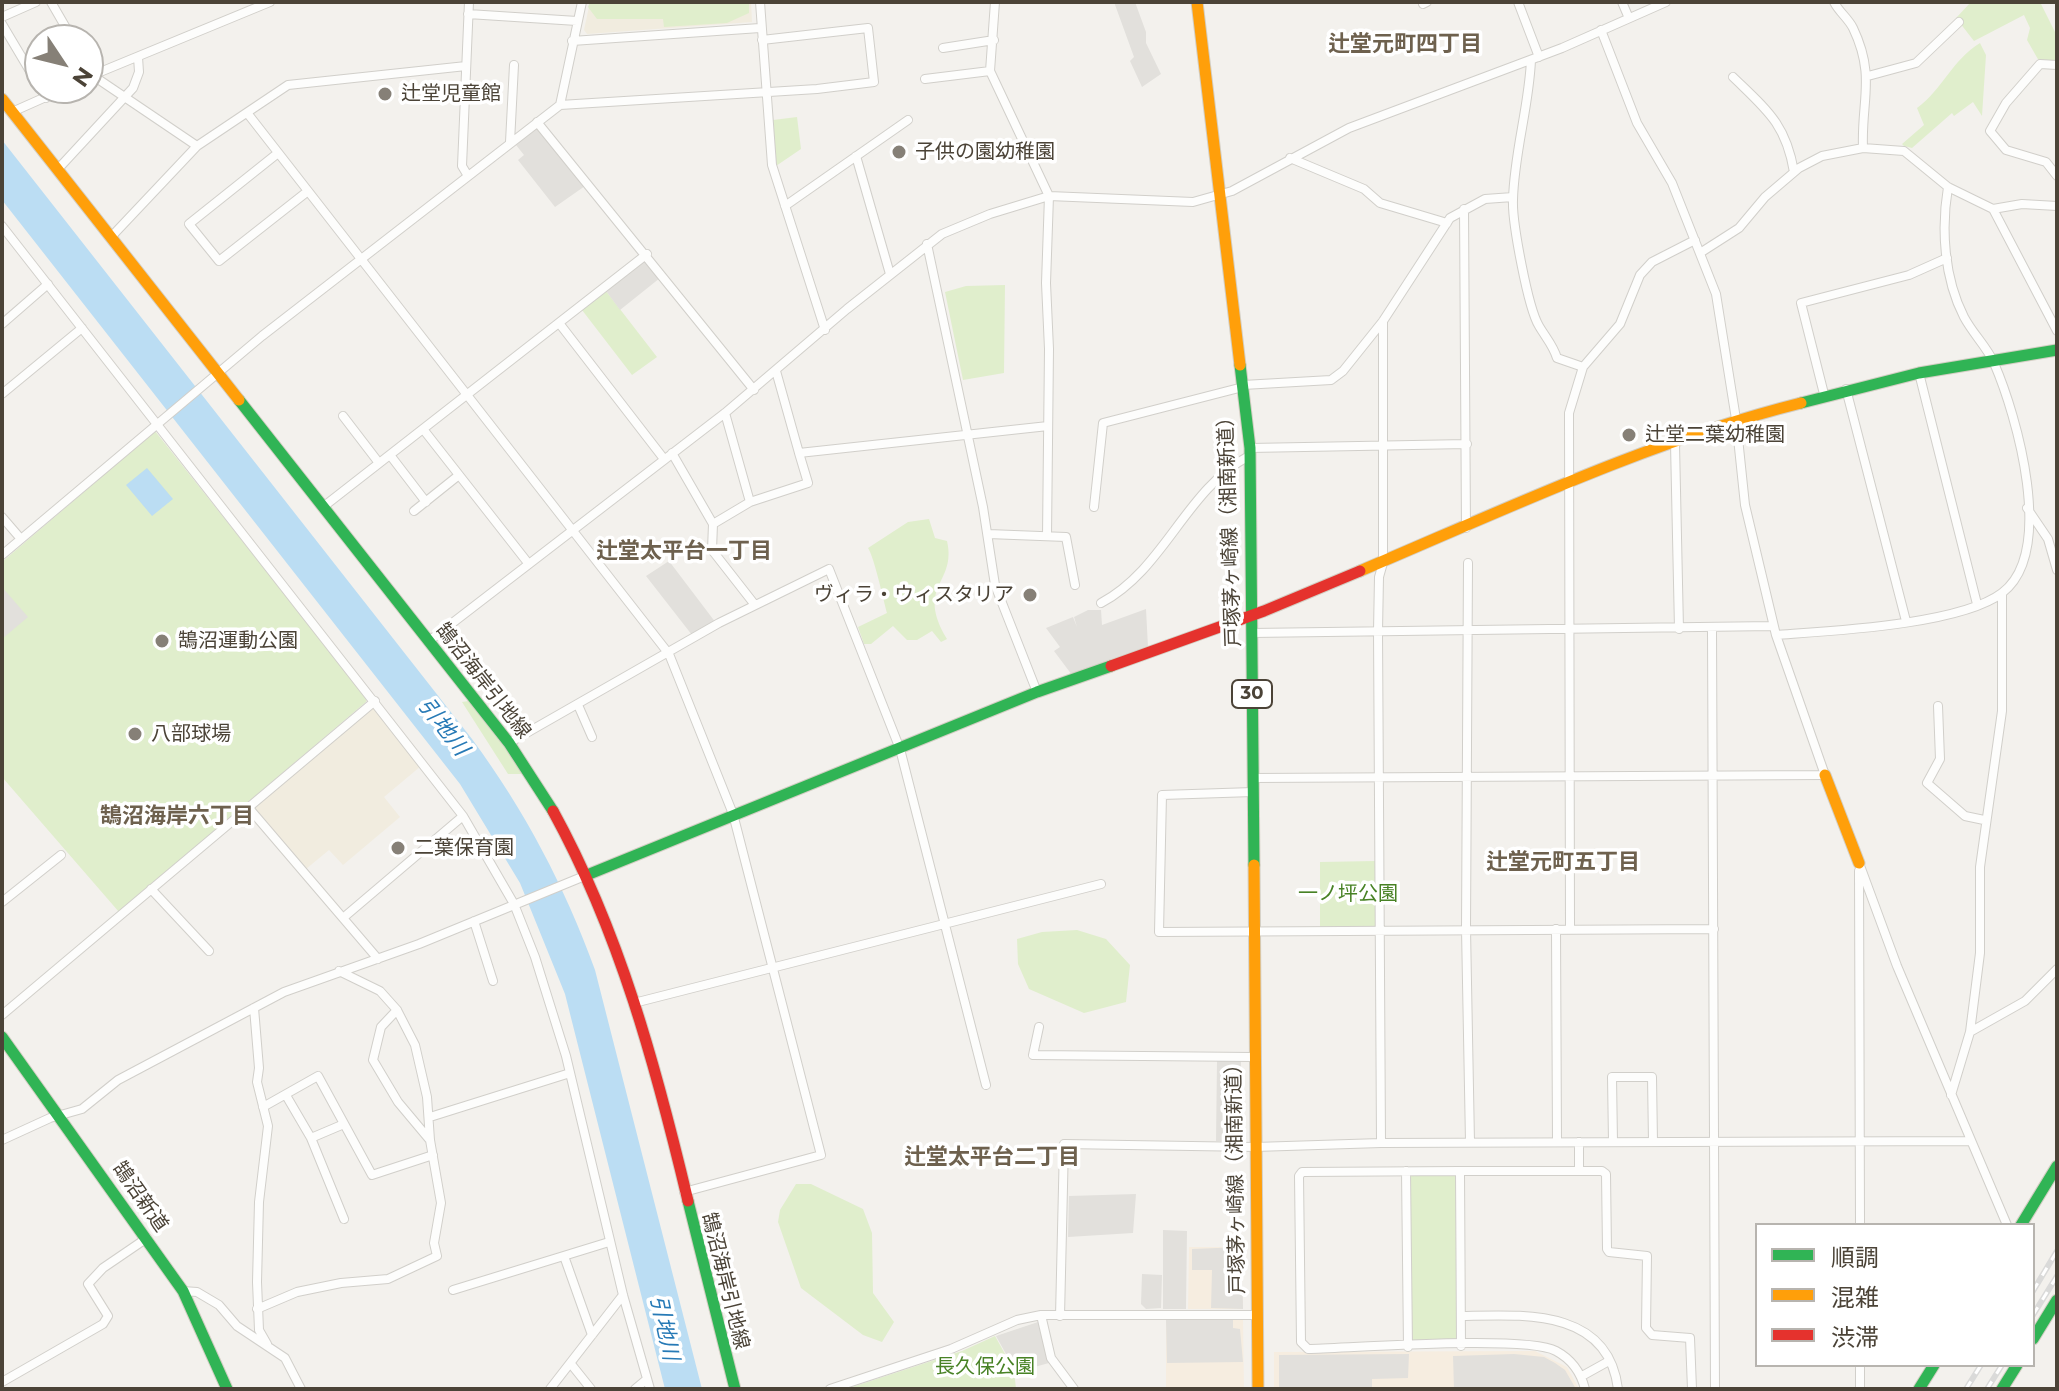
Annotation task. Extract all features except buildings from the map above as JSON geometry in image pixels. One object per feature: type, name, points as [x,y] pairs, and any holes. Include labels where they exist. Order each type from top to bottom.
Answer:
[{"type":"street","points":[[2,17],[36,2]]},
{"type":"street","points":[[51,2],[64,24]]},
{"type":"street","points":[[104,68],[270,2]]},
{"type":"street","points":[[468,176],[462,166],[469,2]]},
{"type":"street","points":[[560,105],[582,2]]},
{"type":"street","points":[[760,2],[772,165],[825,330]]},
{"type":"street","points":[[995,2],[990,71],[1049,196],[1046,283],[1047,536]]},
{"type":"street","name":"戸塚茅ヶ崎線（湘南新道）","points":[[1197,2],[1250,452],[1258,1389]]},
{"type":"street","points":[[1518,2],[1535,58],[1513,197],[1513,215],[1539,326],[1551,341],[1557,358],[1583,367]]},
{"type":"street","points":[[1622,2],[1628,16]]},
{"type":"street","points":[[429,641],[754,390],[890,274],[942,234],[990,214],[1049,196],[1100,196],[1152,203],[1193,202],[1220,194],[1349,128],[1535,58],[1666,2]]},
{"type":"street","points":[[1834,2],[1852,26],[1868,76],[1869,95],[1862,118],[1863,148]]},
{"type":"street","points":[[468,14],[577,21]]},
{"type":"street","points":[[1868,76],[1916,63],[1959,22]]},
{"type":"street","points":[[2,24],[24,61]]},
{"type":"street","points":[[572,41],[760,28]]},
{"type":"street","points":[[2,555],[214,375],[560,105],[817,89],[874,82],[868,28],[762,40]]},
{"type":"street","points":[[1601,30],[1637,123],[1672,183],[1716,294],[1736,419],[1745,505],[1775,631],[1859,863],[1951,1095],[2006,1223]]},
{"type":"street","points":[[943,48],[994,40]]},
{"type":"street","points":[[58,169],[126,97],[137,80],[138,57]]},
{"type":"street","points":[[2057,65],[2040,64],[2006,103],[1990,131],[2006,150],[2046,162],[2057,176]]},
{"type":"street","points":[[510,142],[514,65]]},
{"type":"street","points":[[112,236],[197,146],[288,85],[466,66]]},
{"type":"street","points":[[925,79],[990,71]]},
{"type":"street","points":[[1733,77],[1780,125],[1789,143],[1794,172]]},
{"type":"street","points":[[104,83],[197,146]]},
{"type":"street","name":"鵠沼海岸引地線","points":[[2,99],[112,236],[214,375],[323,507],[509,743],[555,809],[587,875],[634,1003],[735,1389]]},
{"type":"street","points":[[12,112],[31,104]]},
{"type":"street","points":[[248,114],[669,654],[733,814],[821,1155],[684,1192]]},
{"type":"street","points":[[785,206],[908,120]]},
{"type":"street","points":[[537,122],[647,254],[754,390]]},
{"type":"street","points":[[1700,253],[1739,228],[1765,197],[1794,172],[1822,156],[1863,148],[1904,151],[1948,187],[1993,209],[2022,204],[2057,206]]},
{"type":"street","points":[[278,153],[189,224],[219,261],[308,191]]},
{"type":"street","points":[[856,156],[890,274]]},
{"type":"street","points":[[1290,158],[1364,189],[1380,203],[1447,223]]},
{"type":"street","points":[[1252,633],[1569,628],[1861,630],[1977,604],[2002,593],[2021,569],[2030,544],[2022,445],[1992,359],[1964,317],[1947,258],[1944,220],[1948,187]]},
{"type":"street","points":[[1094,507],[1103,423],[1243,386],[1331,380],[1343,371],[1383,321],[1447,223],[1464,209],[1485,199],[1513,197]]},
{"type":"street","points":[[1464,209],[1466,529]]},
{"type":"street","points":[[1993,209],[2057,331]]},
{"type":"street","points":[[2,226],[463,816],[514,904],[535,957],[570,1073],[609,1242],[650,1389]]},
{"type":"street","points":[[1570,928],[1569,413],[1583,367],[1620,324],[1640,275],[1652,262],[1695,240]]},
{"type":"street","points":[[927,244],[988,534],[995,585],[1037,692]]},
{"type":"street","points":[[323,507],[647,254]]},
{"type":"street","points":[[1824,394],[1801,303],[1909,275],[1947,258]]},
{"type":"street","points":[[2,324],[48,284]]},
{"type":"street","points":[[1381,1143],[1378,631],[1379,577],[1383,563],[1383,321]]},
{"type":"street","points":[[559,323],[664,459]]},
{"type":"street","points":[[2,394],[82,328]]},
{"type":"street","points":[[2,1140],[82,1109],[118,1080],[254,1008],[338,970],[378,959],[474,921],[1037,692],[1383,563],[1569,483],[1736,419],[1824,394],[1992,359],[2057,350]]},
{"type":"street","points":[[713,524],[750,502],[808,483],[776,371]]},
{"type":"street","points":[[1919,373],[1977,604]]},
{"type":"street","points":[[1846,389],[1906,621]]},
{"type":"street","points":[[725,413],[750,502]]},
{"type":"street","points":[[343,416],[379,463]]},
{"type":"street","points":[[799,453],[1048,426]]},
{"type":"street","points":[[423,429],[528,563]]},
{"type":"street","points":[[1101,603],[1134,580],[1217,476],[1250,452],[1467,444]]},
{"type":"street","points":[[1675,444],[1679,629]]},
{"type":"street","points":[[672,453],[713,524],[712,550],[755,605]]},
{"type":"street","points":[[390,455],[426,502]]},
{"type":"street","points":[[414,511],[459,475]]},
{"type":"street","points":[[2027,508],[2048,539],[2057,570]]},
{"type":"street","points":[[2,517],[21,539]]},
{"type":"street","points":[[988,534],[1066,537],[1075,585]]},
{"type":"street","points":[[1468,563],[1466,929],[1470,1142]]},
{"type":"street","points":[[509,743],[755,605],[829,569],[900,749],[986,1085]]},
{"type":"street","points":[[1951,1095],[1970,1032],[1980,953],[1980,867],[1984,820],[2002,711],[2002,593]]},
{"type":"street","points":[[1712,629],[1715,1389]]},
{"type":"street","points":[[2,1015],[375,701]]},
{"type":"street","points":[[578,705],[592,737]]},
{"type":"street","points":[[1938,706],[1940,759],[1927,783],[1965,816],[1984,820]]},
{"type":"street","points":[[1253,778],[1825,775]]},
{"type":"street","points":[[1253,792],[1162,795],[1159,932],[1714,929]]},
{"type":"street","points":[[248,807],[378,959]]},
{"type":"street","points":[[343,918],[463,816]]},
{"type":"street","points":[[2,902],[61,855]]},
{"type":"street","points":[[1859,863],[1860,1223]]},
{"type":"street","points":[[634,1003],[1101,884]]},
{"type":"street","points":[[151,889],[209,951]]},
{"type":"street","points":[[474,921],[493,981]]},
{"type":"street","points":[[1556,929],[1557,1142]]},
{"type":"street","points":[[1970,1032],[2025,1001],[2057,969]]},
{"type":"street","points":[[257,1309],[297,1292],[341,1283],[388,1279],[437,1256],[434,1243],[441,1203],[430,1140],[430,1117],[415,1045],[397,1010],[380,991],[338,970]]},
{"type":"street","points":[[254,1008],[259,1068],[257,1082],[268,1126],[259,1202],[257,1309],[259,1330],[267,1344]]},
{"type":"street","points":[[397,1010],[381,1027],[373,1060],[398,1102],[430,1140]]},
{"type":"street","points":[[1039,1027],[1033,1055],[1253,1057]]},
{"type":"street","name":"鵠沼新道","points":[[2,1037],[183,1291],[227,1389]]},
{"type":"street","points":[[430,1117],[570,1073]]},
{"type":"street","points":[[263,1107],[287,1097],[318,1076],[372,1175],[433,1155]]},
{"type":"street","points":[[1613,1142],[1612,1077],[1652,1077],[1653,1142]]},
{"type":"street","points":[[287,1097],[311,1138],[311,1146],[344,1219]]},
{"type":"street","points":[[311,1138],[344,1124]]},
{"type":"street","points":[[1060,1316],[1064,1144],[1255,1147],[1470,1142],[1971,1141]]},
{"type":"street","points":[[1579,1142],[1579,1171]]},
{"type":"street","points":[[2022,1223],[2057,1166]]},
{"type":"street","points":[[1406,1171],[1408,1347]]},
{"type":"street","points":[[1460,1171],[1461,1346]]},
{"type":"street","points":[[1585,1389],[1582,1376],[1557,1351],[1543,1346],[1308,1349],[1301,1342],[1299,1176],[1302,1172],[1579,1171],[1606,1174],[1607,1249],[1609,1252],[1647,1256],[1646,1328],[1652,1335],[1690,1338],[1692,1389]]},
{"type":"street","points":[[2,1382],[103,1324],[108,1316],[106,1308],[88,1284],[103,1268],[147,1238]]},
{"type":"street","points":[[453,1290],[609,1242]]},
{"type":"street","points":[[564,1256],[592,1335]]},
{"type":"street","points":[[183,1291],[197,1292],[212,1300],[237,1326],[267,1344],[291,1365],[301,1389]]},
{"type":"street","points":[[550,1389],[623,1295]]},
{"type":"street","points":[[2035,1336],[2057,1300]]},
{"type":"street","points":[[830,1389],[951,1349],[1017,1320],[1041,1315],[1255,1315]]},
{"type":"street","points":[[1041,1315],[1051,1358],[1074,1389]]},
{"type":"street","points":[[1461,1316],[1558,1319],[1583,1331],[1609,1361],[1618,1389]]},
{"type":"street","points":[[1582,1376],[1609,1361]]},
{"type":"street","points":[[571,1364],[591,1389]]},
{"type":"street","points":[[1860,1367],[1860,1389]]},
{"type":"street","points":[[1919,1389],[1933,1367]]},
{"type":"street","points":[[2002,1389],[2016,1367]]},
{"type":"street","points":[[635,1389],[647,1379]]},
{"type":"shaded area","points":[[590,2],[751,2],[752,22],[587,34],[584,30]]},
{"type":"shaded area","points":[[1114,2],[1135,2],[1146,32],[1146,43],[1161,74],[1142,87],[1130,61],[1134,57]]},
{"type":"shaded area","points":[[537,127],[585,186],[555,207],[518,160],[524,155],[516,145]]},
{"type":"shaded area","points":[[646,259],[660,278],[620,310],[606,291]]},
{"type":"shaded area","points":[[669,561],[716,623],[692,635],[646,576]]},
{"type":"shaded area","points":[[2,587],[28,617],[2,639]]},
{"type":"shaded area","points":[[1146,609],[1148,647],[1072,675],[1054,651],[1060,647],[1046,628],[1073,617],[1077,627],[1074,617],[1088,610],[1101,610],[1102,625]]},
{"type":"shaded area","points":[[373,707],[421,766],[384,797],[400,817],[343,865],[329,850],[306,869],[253,808]]},
{"type":"shaded area","points":[[1217,1061],[1241,1061],[1241,1141],[1216,1141]]},
{"type":"shaded area","points":[[1136,1194],[1133,1233],[1068,1237],[1069,1196]]},
{"type":"shaded area","points":[[1163,1230],[1187,1231],[1186,1309],[1163,1309]]},
{"type":"shaded area","points":[[1189,1247],[1242,1247],[1243,1309],[1188,1309]]},
{"type":"shaded area","points":[[1242,1247],[1243,1309],[1211,1308],[1212,1270],[1192,1270],[1192,1249]]},
{"type":"shaded area","points":[[1142,1274],[1162,1275],[1161,1308],[1146,1309],[1141,1304]]},
{"type":"shaded area","points":[[1233,1319],[1233,1328],[1240,1329],[1243,1362],[1167,1363],[1166,1320]]},
{"type":"shaded area","points":[[1243,1319],[1244,1389],[1166,1389],[1166,1320]]},
{"type":"shaded area","points":[[1038,1322],[1049,1363],[1016,1372],[996,1336]]},
{"type":"shaded area","points":[[1535,1351],[1567,1367],[1579,1389],[1274,1389],[1274,1352]]},
{"type":"shaded area","points":[[1409,1354],[1408,1378],[1372,1379],[1372,1389],[1279,1389],[1279,1355]]},
{"type":"shaded area","points":[[1514,1354],[1544,1357],[1555,1363],[1565,1370],[1576,1389],[1454,1389],[1453,1356]]},
{"type":"green space","points":[[590,2],[749,2],[749,13],[727,23],[664,27],[663,19],[597,19],[588,7]]},
{"type":"green space","points":[[1971,2],[2040,2],[2057,36],[2057,61],[2039,61],[2027,40],[2030,28],[2024,15],[1974,41],[1956,18]]},
{"type":"green space","points":[[1980,43],[1986,55],[1982,116],[1973,102],[1954,116],[1952,113],[1912,148],[1904,146],[1902,144],[1924,125],[1917,108],[1962,57]]},
{"type":"green space","points":[[797,117],[801,149],[776,166],[773,120]]},
{"type":"green space","points":[[1005,285],[1004,373],[963,380],[945,292],[966,286]]},
{"type":"green space","points":[[606,291],[657,357],[632,375],[582,310]]},
{"type":"green space","name":"鵠沼運動公園","points":[[155,431],[367,698],[119,912],[2,777],[2,562]]},
{"type":"green space","points":[[929,519],[935,538],[947,541],[947,567],[935,607],[947,639],[941,642],[932,631],[917,640],[907,640],[893,626],[871,644],[864,644],[858,627],[887,613],[868,548],[908,522]]},
{"type":"green space","points":[[475,700],[531,774],[508,774],[462,702]]},
{"type":"green space","name":"一ノ坪公園","points":[[1375,861],[1376,927],[1320,927],[1320,862]]},
{"type":"green space","points":[[1077,930],[1106,939],[1130,965],[1126,1002],[1084,1013],[1029,989],[1018,964],[1017,939],[1042,932]]},
{"type":"green space","points":[[1406,1171],[1460,1171],[1461,1346],[1408,1347]]},
{"type":"green space","points":[[796,1184],[811,1184],[863,1209],[872,1233],[873,1293],[894,1322],[882,1342],[863,1335],[801,1288],[778,1222],[780,1210]]},
{"type":"green space","name":"長久保公園","points":[[995,1336],[1014,1370],[1016,1389],[846,1389],[962,1351]]},
{"type":"water","name":"引地川","points":[[2,140],[472,739],[526,822],[571,909],[595,970],[702,1389],[665,1389],[565,994],[520,883],[460,784],[2,200]]},
{"type":"water","points":[[147,468],[173,499],[152,516],[126,485]]},
{"type":"railway","points":[[2035,1288],[2057,1251]]},
{"type":"railway","points":[[2035,1312],[2057,1276]]},
{"type":"railway","points":[[1966,1389],[1980,1367]]},
{"type":"railway","points":[[1987,1389],[2001,1367]]},
{"type":"traffic: fast","points":[[1801,403],[1919,373],[2057,350]]},
{"type":"traffic: fast","points":[[1240,365],[1250,448],[1254,865]]},
{"type":"traffic: fast","points":[[239,400],[509,743],[553,811]]},
{"type":"traffic: fast","points":[[587,875],[1037,692],[1111,666]]},
{"type":"traffic: fast","points":[[2,1037],[183,1291],[227,1389]]},
{"type":"traffic: fast","points":[[2022,1223],[2057,1166]]},
{"type":"traffic: fast","points":[[688,1201],[735,1389]]},
{"type":"traffic: fast","points":[[2035,1336],[2057,1300]]},
{"type":"traffic: fast","points":[[1919,1389],[1933,1367]]},
{"type":"traffic: fast","points":[[2002,1389],[2016,1367]]},
{"type":"traffic: slow","points":[[1197,2],[1240,365]]},
{"type":"traffic: slow","points":[[2,99],[239,400]]},
{"type":"traffic: slow","points":[[1360,571],[1633,457],[1801,403]]},
{"type":"traffic: slow","points":[[1825,775],[1859,863]]},
{"type":"traffic: slow","points":[[1254,865],[1258,1389]]},
{"type":"traffic: jam","points":[[1111,666],[1264,611],[1360,571]]},
{"type":"traffic: jam","points":[[553,811],[598,905],[634,1002],[688,1201]]},
{"type":"place","name":"辻堂児童館","points":[[385,94]]},
{"type":"place","name":"子供の園幼稚園","points":[[899,152]]},
{"type":"place","name":"辻堂二葉幼稚園","points":[[1629,435]]},
{"type":"place","name":"ヴィラ・ウィスタリア","points":[[1030,595]]},
{"type":"place","name":"鵠沼運動公園","points":[[162,641]]},
{"type":"place","name":"八部球場","points":[[135,734]]},
{"type":"place","name":"二葉保育園","points":[[398,848]]},
{"type":"district","name":"辻堂元町四丁目","points":[[1405,45]]},
{"type":"district","name":"辻堂太平台一丁目","points":[[684,552]]},
{"type":"district","name":"鵠沼海岸六丁目","points":[[177,817]]},
{"type":"district","name":"辻堂元町五丁目","points":[[1563,863]]},
{"type":"district","name":"辻堂太平台二丁目","points":[[992,1158]]}]
